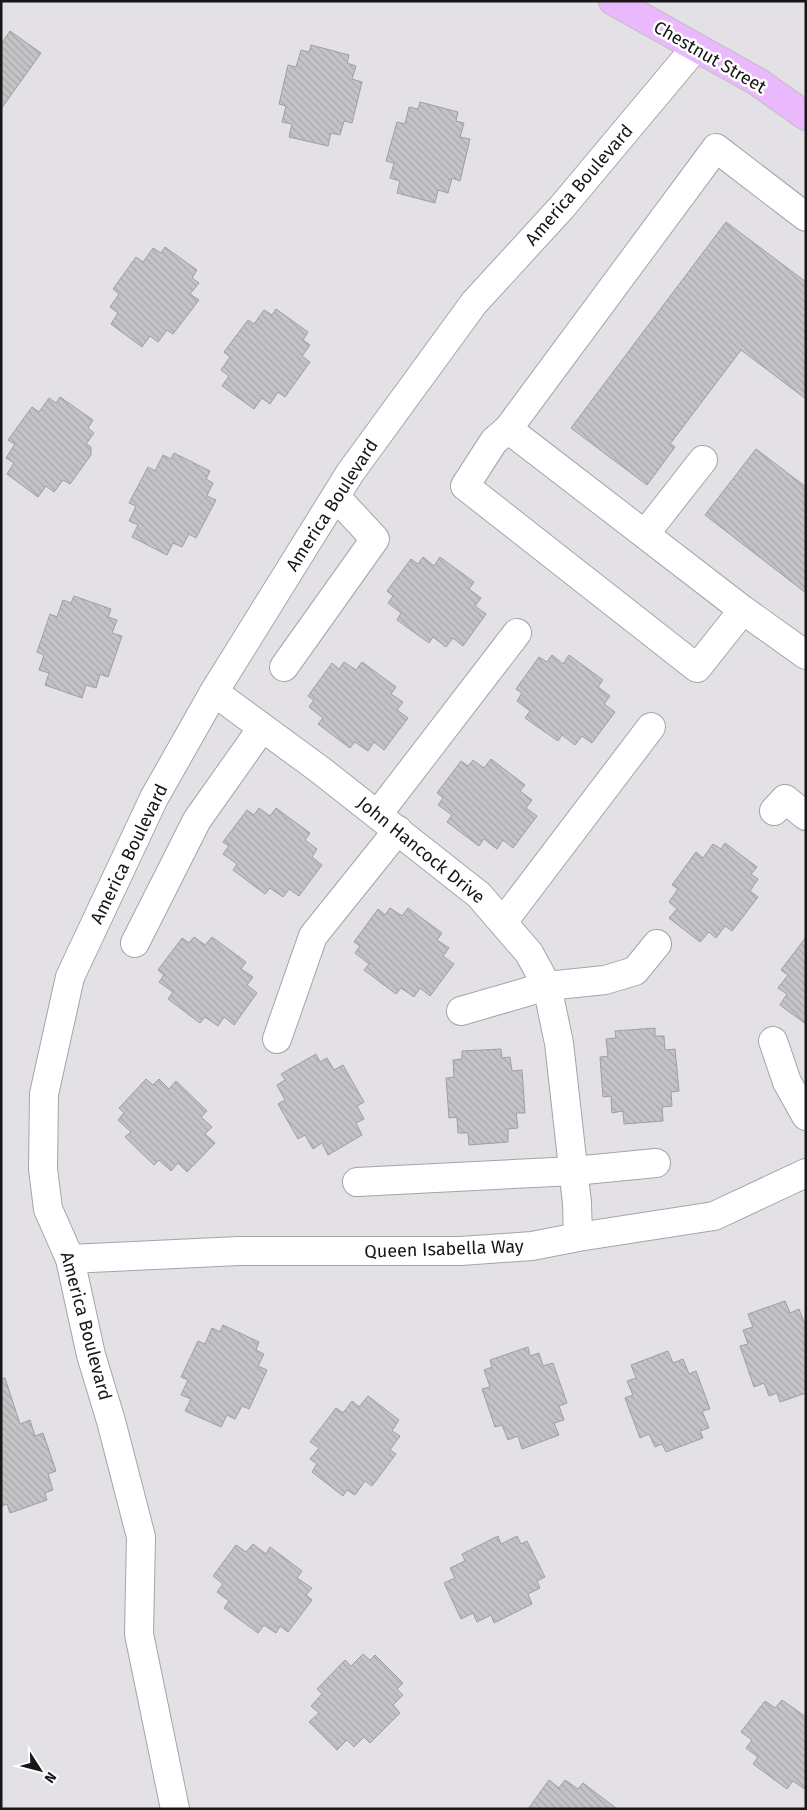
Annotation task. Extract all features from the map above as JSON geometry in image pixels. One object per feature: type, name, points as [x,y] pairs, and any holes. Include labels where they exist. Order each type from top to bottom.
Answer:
[{"type":"main road","name":"Chestnut Street","points":[[612,1],[758,82],[806,116]]},
{"type":"street","name":"America Boulevard","points":[[175,1809],[138,1634],[141,1537],[111,1421],[91,1355],[70,1260],[48,1209],[43,1169],[44,1094],[70,977],[154,798],[214,692],[350,473],[474,303],[562,207],[695,48]]},
{"type":"street","points":[[743,610],[697,668],[465,486],[494,441],[508,429],[716,148],[806,217]]},
{"type":"street","points":[[508,429],[743,610],[806,656]]},
{"type":"street","points":[[645,534],[703,460]]},
{"type":"street","points":[[284,667],[375,539],[336,498]]},
{"type":"street","points":[[277,1039],[313,936],[517,633]]},
{"type":"street","name":"John Hancock Drive","points":[[214,692],[388,822],[479,894],[529,953],[547,986],[559,1043],[574,1172],[578,1237]]},
{"type":"street","points":[[503,922],[651,726]]},
{"type":"street","points":[[136,943],[197,820],[262,728]]},
{"type":"street","points":[[774,811],[785,799],[806,816]]},
{"type":"street","points":[[461,1011],[547,986],[605,980],[635,971],[657,944]]},
{"type":"street","points":[[773,1041],[787,1082],[806,1116]]},
{"type":"street","points":[[357,1182],[574,1172],[656,1163]]},
{"type":"street","name":"Queen Isabella Way","points":[[70,1260],[239,1251],[461,1251],[532,1246],[714,1216],[806,1173]]},
{"type":"building","points":[[10,31],[41,53],[1,109],[1,44]]},
{"type":"building","points":[[311,45],[349,55],[347,63],[356,66],[352,79],[362,82],[352,123],[344,121],[340,135],[331,133],[328,146],[289,137],[292,124],[282,122],[286,106],[279,104],[288,65],[296,67],[301,50],[309,52]]},
{"type":"building","points":[[420,102],[458,112],[456,121],[464,123],[460,137],[470,139],[460,181],[452,178],[448,193],[438,190],[435,203],[397,193],[400,181],[390,178],[394,163],[386,161],[397,122],[405,124],[409,107],[418,109]]},
{"type":"building","points":[[726,222],[806,282],[806,399],[741,350],[670,444],[675,447],[647,485],[571,428]]},
{"type":"building","points":[[165,247],[197,270],[192,278],[199,283],[190,294],[199,300],[173,334],[167,330],[158,342],[150,336],[142,347],[111,324],[118,313],[110,307],[119,294],[113,289],[136,257],[143,262],[153,248],[161,253]]},
{"type":"building","points":[[276,309],[308,332],[303,340],[310,345],[302,356],[310,362],[285,397],[278,392],[270,404],[262,398],[254,409],[222,386],[229,376],[221,370],[230,357],[224,352],[248,320],[254,324],[264,310],[272,315]]},
{"type":"building","points":[[60,397],[93,420],[88,428],[94,433],[86,444],[91,447],[91,455],[70,484],[63,480],[54,492],[46,486],[38,497],[7,474],[14,463],[6,458],[15,444],[8,440],[32,407],[39,412],[49,398],[56,403]]},
{"type":"building","points":[[756,449],[806,487],[806,593],[705,515]]},
{"type":"building","points":[[174,453],[210,471],[206,479],[213,483],[207,496],[216,500],[196,538],[189,534],[182,547],[173,543],[167,555],[132,537],[138,525],[129,521],[136,506],[129,503],[148,467],[155,471],[163,455],[171,459]]},
{"type":"building","points":[[423,557],[434,566],[440,557],[474,582],[469,589],[481,598],[475,606],[486,614],[463,646],[453,638],[446,647],[433,637],[429,643],[397,620],[401,613],[388,603],[393,596],[387,591],[411,559],[418,564]]},
{"type":"building","points":[[74,596],[111,609],[108,617],[117,620],[112,633],[122,636],[108,677],[100,674],[96,688],[86,685],[82,698],[45,685],[49,673],[39,670],[44,655],[37,652],[50,614],[57,617],[63,600],[71,603]]},
{"type":"building","points":[[552,655],[563,664],[569,655],[603,680],[598,687],[610,696],[604,704],[615,712],[592,743],[582,736],[575,745],[562,735],[558,741],[525,718],[530,711],[517,701],[522,693],[516,689],[539,657],[547,662]]},
{"type":"building","points":[[344,662],[356,670],[362,662],[396,687],[391,694],[403,702],[397,710],[408,718],[384,750],[374,742],[368,751],[355,742],[350,748],[318,724],[323,718],[309,707],[314,700],[308,696],[332,663],[339,669]]},
{"type":"building","points":[[491,759],[525,785],[520,791],[532,800],[526,808],[537,816],[513,848],[503,840],[497,849],[484,839],[479,846],[447,822],[452,815],[438,805],[443,798],[437,793],[461,761],[468,766],[473,760],[484,768]]},
{"type":"building","points":[[259,808],[270,816],[276,808],[310,833],[305,840],[317,849],[312,857],[322,865],[299,896],[289,889],[283,897],[270,888],[265,894],[233,870],[237,864],[223,854],[229,846],[223,842],[247,810],[254,815]]},
{"type":"building","points":[[725,843],[757,867],[751,874],[758,879],[750,891],[758,897],[732,931],[725,926],[716,938],[709,932],[700,942],[669,918],[677,909],[669,902],[678,889],[672,885],[696,852],[703,858],[713,844],[721,849]]},
{"type":"building","points":[[390,908],[402,916],[408,908],[442,933],[437,940],[449,948],[443,956],[454,964],[430,996],[420,988],[414,997],[401,988],[396,994],[364,970],[369,964],[355,953],[360,946],[354,942],[378,909],[385,915]]},
{"type":"building","points":[[194,937],[205,945],[212,937],[246,962],[241,969],[253,977],[247,985],[257,993],[234,1025],[224,1017],[218,1026],[205,1017],[200,1023],[168,999],[173,992],[159,982],[164,975],[158,970],[182,938],[189,943]]},
{"type":"building","points":[[806,937],[806,1024],[780,1005],[787,994],[778,988],[788,975],[781,970]]},
{"type":"building","points":[[655,1028],[655,1036],[664,1036],[665,1050],[675,1049],[679,1091],[671,1092],[672,1106],[662,1107],[663,1121],[624,1124],[623,1111],[612,1113],[611,1096],[603,1097],[600,1057],[608,1056],[606,1039],[616,1038],[615,1031]]},
{"type":"building","points":[[501,1049],[502,1058],[510,1057],[512,1071],[522,1070],[525,1113],[516,1113],[518,1128],[508,1129],[508,1142],[469,1145],[468,1133],[458,1133],[457,1117],[449,1118],[446,1078],[454,1077],[453,1060],[462,1059],[462,1051]]},
{"type":"building","points":[[316,1054],[320,1062],[327,1058],[334,1070],[343,1065],[364,1102],[357,1106],[364,1119],[356,1123],[362,1135],[328,1155],[322,1143],[313,1149],[305,1135],[298,1139],[278,1104],[285,1100],[277,1085],[285,1080],[281,1074]]},
{"type":"building","points":[[146,1079],[153,1085],[159,1079],[169,1089],[176,1081],[207,1111],[201,1117],[212,1127],[205,1134],[215,1143],[187,1172],[178,1163],[171,1171],[159,1160],[154,1165],[125,1137],[131,1132],[118,1120],[124,1113],[119,1108]]},
{"type":"building","points":[[785,1301],[790,1313],[799,1309],[806,1327],[806,1393],[780,1402],[777,1393],[769,1396],[764,1383],[754,1387],[740,1346],[748,1344],[743,1330],[753,1327],[748,1314]]},
{"type":"building","points":[[223,1325],[259,1342],[256,1350],[264,1354],[258,1366],[267,1370],[249,1409],[242,1406],[235,1419],[227,1415],[221,1427],[185,1411],[191,1399],[181,1395],[188,1380],[181,1377],[198,1341],[205,1344],[212,1328],[220,1332]]},
{"type":"building","points":[[528,1347],[530,1356],[539,1353],[543,1366],[553,1363],[567,1403],[559,1406],[564,1420],[554,1423],[559,1435],[522,1449],[518,1436],[508,1440],[502,1425],[495,1427],[482,1389],[490,1387],[484,1370],[492,1367],[490,1360]]},
{"type":"building","points":[[668,1351],[673,1363],[683,1359],[689,1374],[696,1371],[710,1409],[702,1411],[709,1428],[700,1431],[703,1438],[666,1452],[662,1444],[655,1447],[649,1434],[640,1438],[625,1398],[633,1395],[627,1381],[636,1378],[631,1365]]},
{"type":"building","points":[[5,1378],[20,1424],[30,1420],[35,1436],[43,1433],[56,1471],[48,1474],[53,1490],[45,1493],[47,1500],[10,1513],[7,1504],[1,1506],[1,1379]]},
{"type":"building","points":[[368,1396],[399,1420],[392,1431],[400,1436],[390,1450],[396,1454],[372,1486],[365,1481],[355,1495],[347,1490],[343,1496],[312,1472],[317,1464],[310,1459],[319,1448],[310,1442],[336,1408],[343,1413],[352,1401],[359,1407]]},
{"type":"building","points":[[498,1536],[501,1544],[517,1536],[521,1544],[527,1541],[545,1577],[537,1581],[540,1588],[528,1594],[532,1604],[494,1623],[491,1615],[477,1622],[473,1613],[461,1619],[444,1583],[455,1578],[450,1568],[465,1561],[462,1554]]},
{"type":"building","points":[[253,1544],[266,1554],[270,1547],[302,1571],[297,1578],[312,1588],[306,1595],[312,1600],[288,1632],[280,1626],[276,1633],[264,1625],[258,1633],[224,1608],[229,1601],[217,1592],[223,1584],[213,1576],[236,1545],[246,1552]]},
{"type":"building","points":[[363,1654],[370,1660],[375,1655],[403,1683],[397,1689],[403,1695],[393,1705],[400,1713],[370,1743],[364,1737],[354,1747],[347,1740],[337,1750],[309,1722],[319,1713],[311,1706],[322,1694],[317,1689],[345,1660],[351,1666]]},
{"type":"building","points":[[782,1700],[806,1717],[806,1790],[793,1781],[787,1789],[753,1764],[758,1757],[746,1748],[752,1740],[741,1732],[765,1701],[775,1708]]},
{"type":"building","points":[[549,1780],[559,1788],[565,1780],[578,1789],[583,1783],[617,1809],[528,1809]]}]
